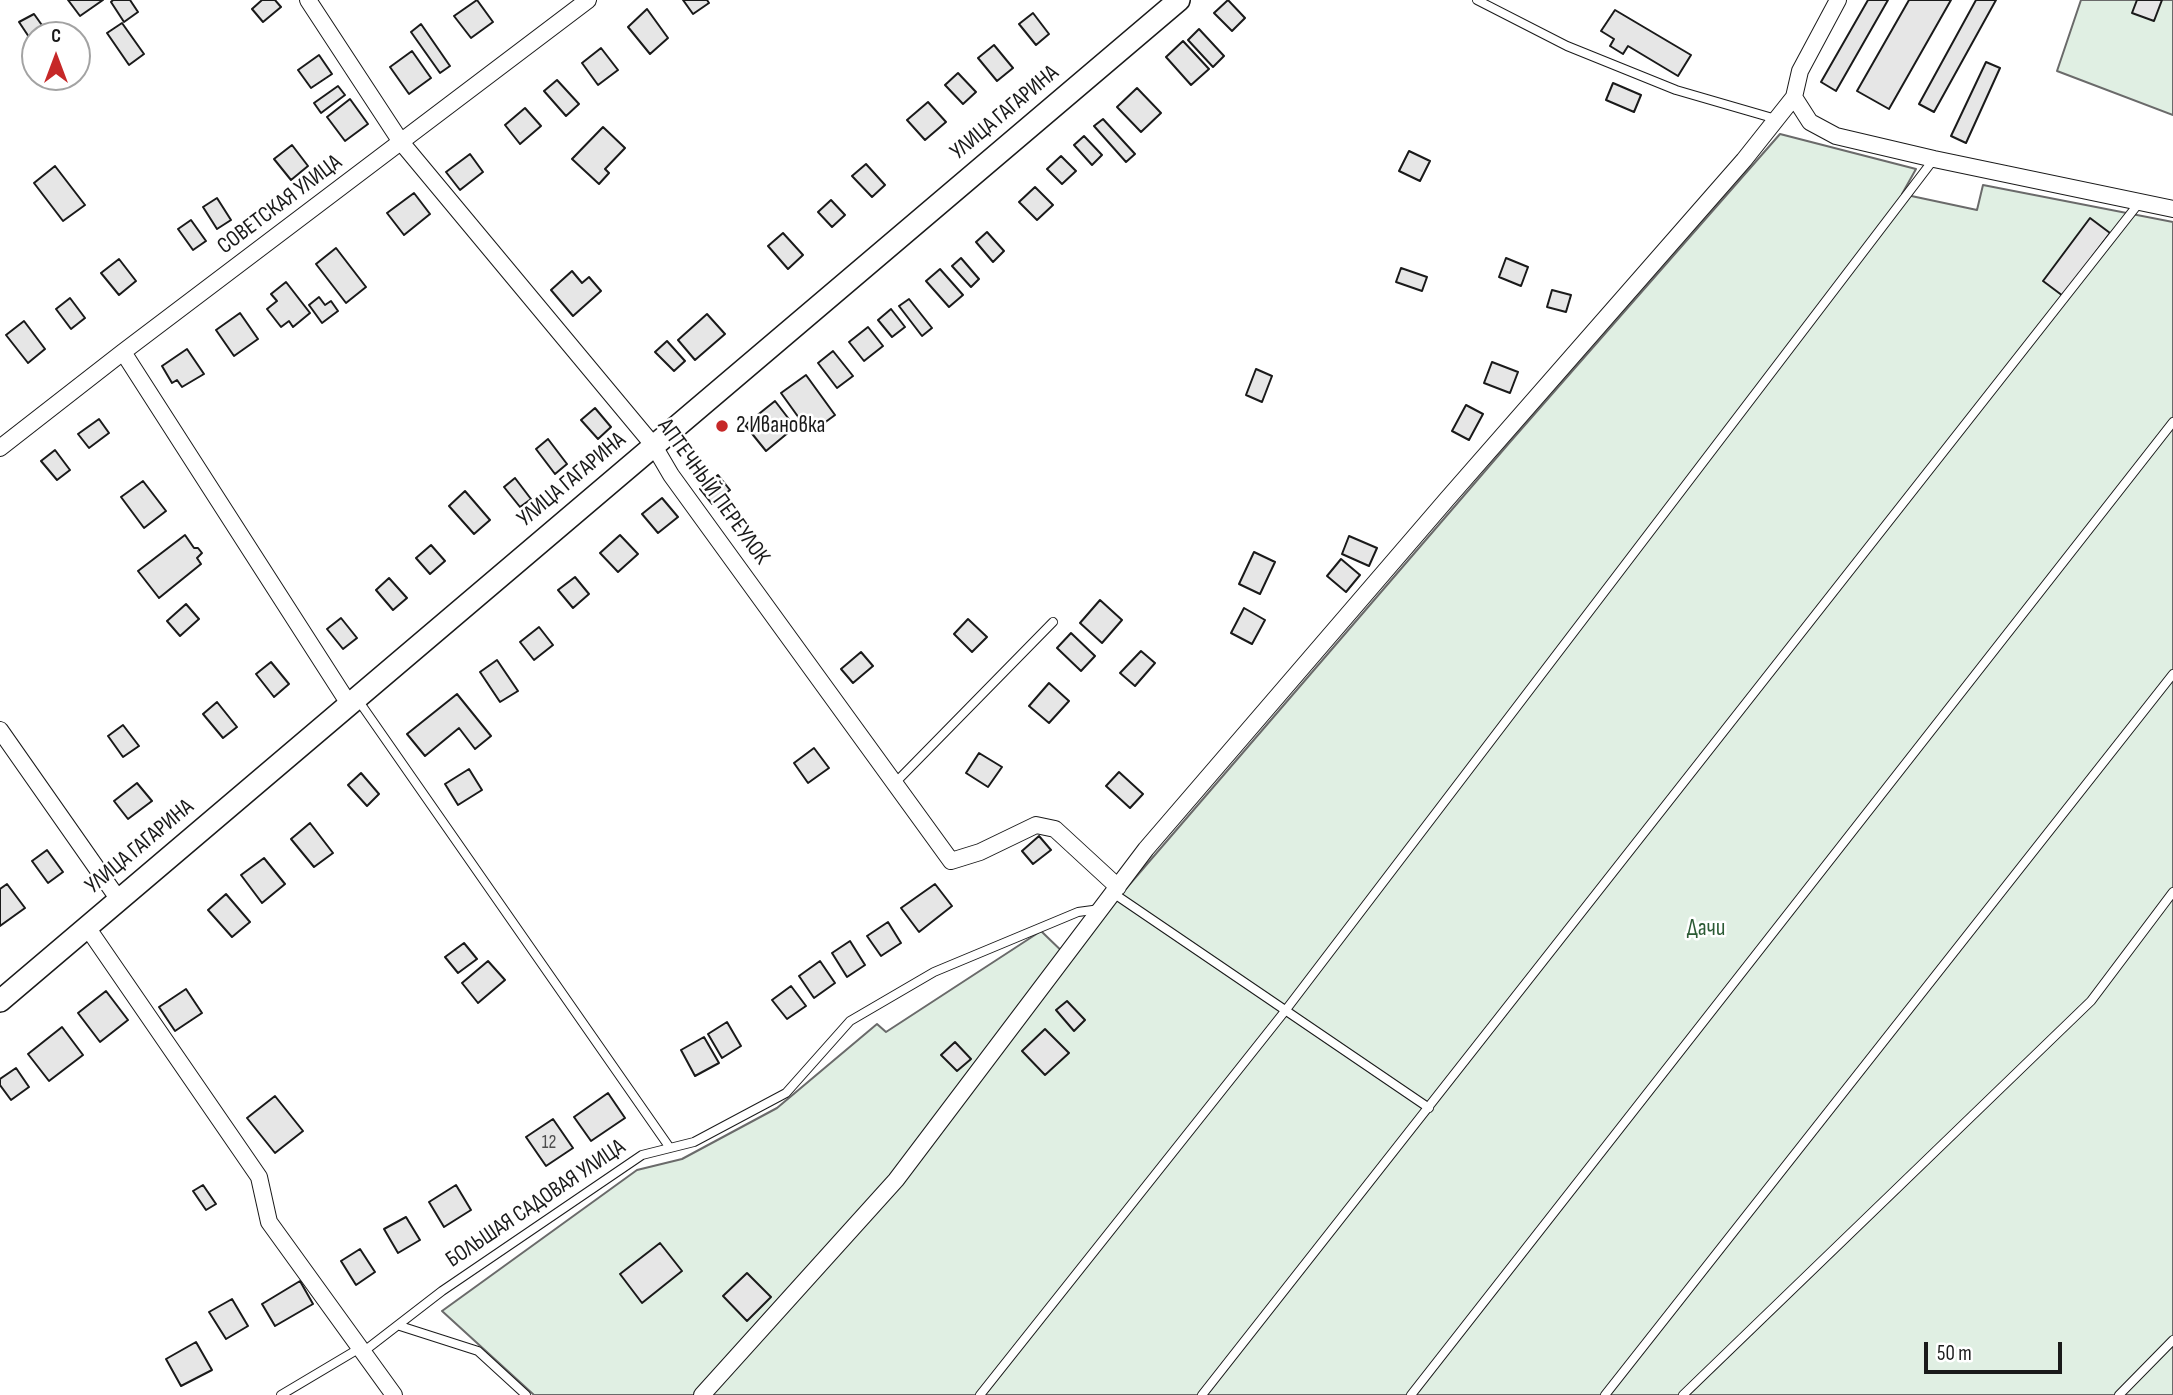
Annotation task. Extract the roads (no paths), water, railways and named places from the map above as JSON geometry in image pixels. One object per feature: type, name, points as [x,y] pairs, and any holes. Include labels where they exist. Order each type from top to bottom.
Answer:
[{"type":"street","name":"АПТЕЧНЫЙ ПЕРЕУЛОК","points":[[309,0],[401,142],[654,446],[671,475],[951,861],[980,852],[1036,825],[1055,829],[1115,890]]},
{"type":"street","name":"СОВЕТСКАЯ УЛИЦА","points":[[0,448],[588,0]]},
{"type":"street","name":"УЛИЦА ГАГАРИНА","points":[[0,1001],[1179,0]]},
{"type":"street","points":[[702,1395],[895,1180],[1146,849],[1726,181],[1794,97],[1800,71],[1838,0]]},
{"type":"street","points":[[1794,97],[1810,122],[1836,136],[2173,209]]},
{"type":"street","points":[[123,352],[353,701]]},
{"type":"street","points":[[0,730],[118,900]]},
{"type":"street","points":[[87,927],[258,1177],[269,1222],[394,1395]]},
{"type":"lane","points":[[1477,0],[1567,46],[1664,85],[1776,119]]},
{"type":"lane","points":[[980,1395],[1285,1011],[1934,159]]},
{"type":"lane","points":[[1202,1395],[2139,202]]},
{"type":"lane","points":[[1411,1395],[2173,422]]},
{"type":"lane","points":[[896,782],[1053,622]]},
{"type":"lane","points":[[1605,1395],[2173,674]]},
{"type":"lane","points":[[353,701],[670,1148]]},
{"type":"lane","points":[[1115,890],[1285,1011],[1429,1108]]},
{"type":"lane","points":[[1683,1395],[2091,1001],[2173,892]]},
{"type":"lane","name":"БОЛЬШАЯ САДОВАЯ УЛИЦА","points":[[281,1395],[400,1326],[442,1291],[642,1155],[694,1142],[786,1093],[850,1021],[934,972],[1078,912],[1101,909]]},
{"type":"lane","points":[[400,1326],[478,1351],[526,1395]]},
{"type":"lane","points":[[2119,1395],[2173,1340]]},
{"type":"place","name":"2 Ивановка","points":[[722,426]]},
{"type":"park label","name":"Дачи","points":[[1706,929]]}]
